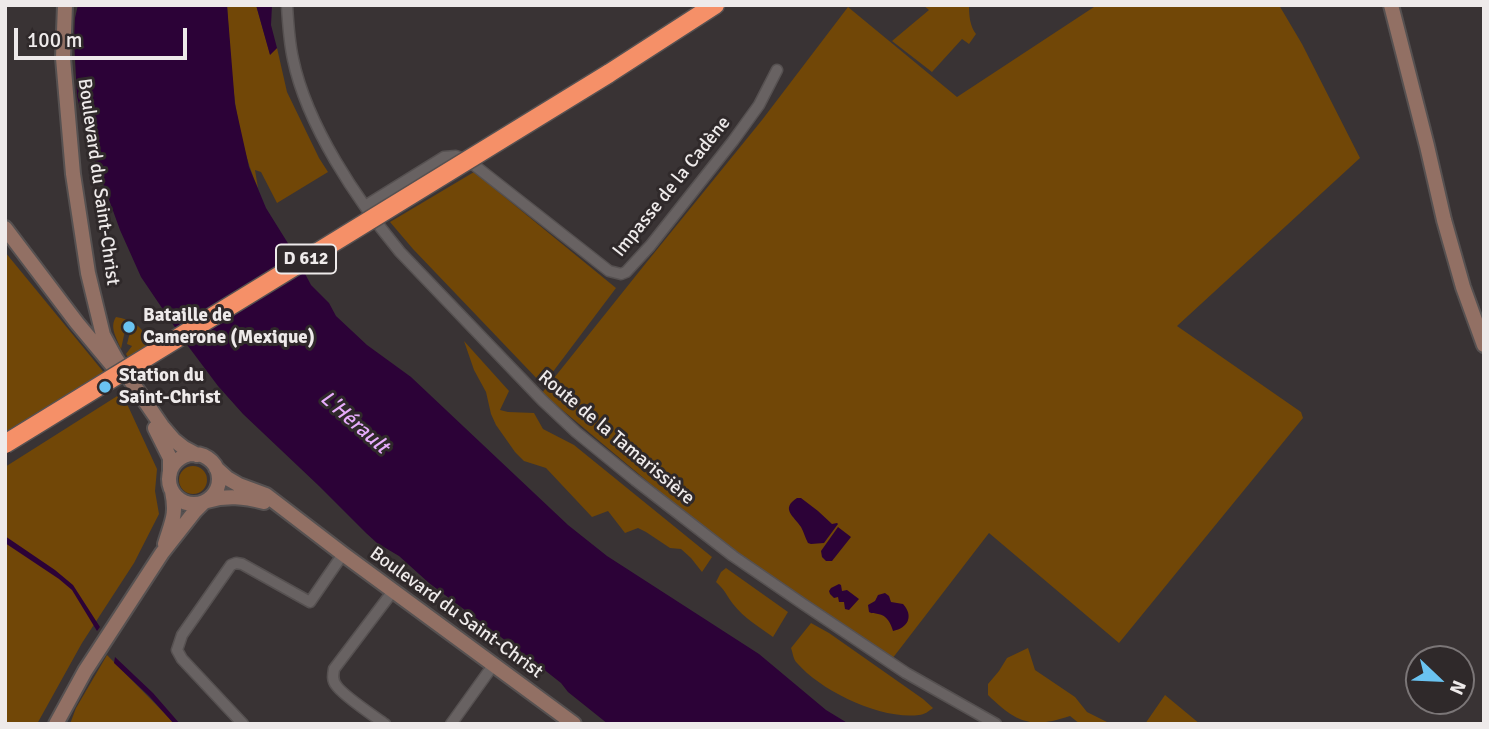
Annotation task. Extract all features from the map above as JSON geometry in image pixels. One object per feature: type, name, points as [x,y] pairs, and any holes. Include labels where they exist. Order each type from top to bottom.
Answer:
[{"type":"highway","name":"D 612","points":[[5,444],[608,74],[715,5]]},
{"type":"street","name":"Boulevard du Saint-Christ","points":[[65,5],[63,58],[74,174],[88,273],[103,335],[116,359],[162,426],[174,440],[197,455]]},
{"type":"street","name":"Route de la Tamarissière","points":[[287,5],[293,61],[301,86],[327,144],[365,206],[400,252],[523,381],[586,440],[753,570],[906,673],[996,724]]},
{"type":"street","points":[[1391,5],[1444,220],[1484,345]]},
{"type":"street","points":[[1399,5],[1427,146]]},
{"type":"street","name":"Impasse de la Cadène","points":[[365,206],[444,157],[456,156],[469,161],[608,271],[621,274],[650,246],[723,155],[759,105],[777,70]]},
{"type":"street","points":[[5,228],[110,363],[156,430],[170,458],[175,518],[162,553]]},
{"type":"street","points":[[56,724],[85,671],[162,553],[186,522],[213,496],[219,483],[212,461],[197,455],[180,459],[170,473]]},
{"type":"street","name":"Boulevard du Saint-Christ","points":[[216,468],[227,478],[266,495],[283,507],[574,724]]},
{"type":"street","points":[[172,491],[183,501],[197,504],[206,501]]},
{"type":"street","name":"Boulevard du Saint-Christ","points":[[206,501],[234,496],[283,507]]},
{"type":"street","points":[[243,724],[182,659],[177,650],[182,635],[231,565],[242,564],[310,602],[343,554]]},
{"type":"street","points":[[385,724],[340,691],[333,681],[333,675],[334,669],[393,591]]},
{"type":"street","points":[[451,724],[494,664]]},
{"type":"shaded area","points":[[227,5],[256,5],[270,54],[277,48],[287,92],[328,172],[277,203],[261,172],[255,170],[258,188],[243,144],[235,98]]},
{"type":"shaded area","points":[[923,5],[969,5],[970,21],[976,34],[969,44],[962,39],[932,72],[892,41],[929,10]]},
{"type":"shaded area","points":[[1097,5],[1279,5],[1360,158],[1177,326],[1301,412],[1303,418],[1119,643],[989,533],[892,659],[727,548],[542,393],[762,120],[848,7],[957,97]]},
{"type":"shaded area","points":[[474,172],[616,288],[543,385],[390,222]]},
{"type":"shaded area","points":[[5,252],[106,375],[5,432]]},
{"type":"shaded area","points":[[116,317],[136,324],[145,337],[146,344],[142,354],[130,361],[126,354],[132,346],[127,344],[133,326],[130,323],[126,326],[121,349],[113,329]]},
{"type":"shaded area","points":[[464,341],[509,391],[500,410],[534,413],[543,429],[574,445],[712,557],[702,572],[681,549],[670,548],[638,528],[625,533],[608,511],[592,517],[546,468],[524,461],[496,425],[486,392],[474,370]]},
{"type":"shaded area","points":[[122,393],[157,469],[155,491],[159,514],[134,563],[82,643],[37,724],[5,724],[5,467]]},
{"type":"shaded area","points":[[193,466],[203,470],[207,480],[203,490],[193,494],[183,490],[179,480],[183,470]]},
{"type":"shaded area","points":[[726,568],[788,612],[773,637],[742,614],[716,582]]},
{"type":"shaded area","points":[[811,623],[933,708],[921,715],[887,713],[853,701],[821,684],[797,663],[791,648]]},
{"type":"shaded area","points":[[1028,648],[1035,670],[1075,697],[1087,712],[1109,723],[1080,724],[1070,716],[1045,722],[1025,721],[1008,712],[988,695],[988,684],[1007,658]]},
{"type":"shaded area","points":[[107,655],[175,724],[70,724],[76,708]]},
{"type":"shaded area","points":[[1165,695],[1200,724],[1145,724]]},
{"type":"water","name":"L'Hérault","points":[[78,5],[227,5],[235,104],[249,167],[266,208],[311,285],[329,303],[336,316],[367,345],[411,377],[568,525],[607,556],[759,654],[826,710],[849,724],[608,724],[542,668],[366,533],[243,414],[218,386],[141,277],[120,230],[87,139],[77,96],[74,40]]},
{"type":"water","points":[[256,5],[272,5],[271,25],[277,48],[270,55]]},
{"type":"water","points":[[797,498],[801,498],[832,524],[838,524],[824,543],[808,543],[789,509]]},
{"type":"water","points":[[838,527],[851,537],[832,561],[826,561],[821,551]]},
{"type":"water","points":[[5,536],[73,585],[100,627],[97,631],[72,590],[5,543]]},
{"type":"water","points":[[839,584],[842,591],[847,590],[859,599],[849,610],[845,609],[844,602],[839,602],[838,597],[834,598],[830,594],[831,588]]},
{"type":"water","points":[[885,593],[891,602],[903,604],[909,617],[906,624],[893,631],[884,616],[869,612],[868,605],[875,601],[878,595]]},
{"type":"water","points":[[115,657],[153,693],[180,724],[174,724],[114,663]]},
{"type":"place","name":"Bataille de Camerone (Mexique)","points":[[129,327]]},
{"type":"place","name":"Station du Saint-Christ","points":[[105,387]]}]
